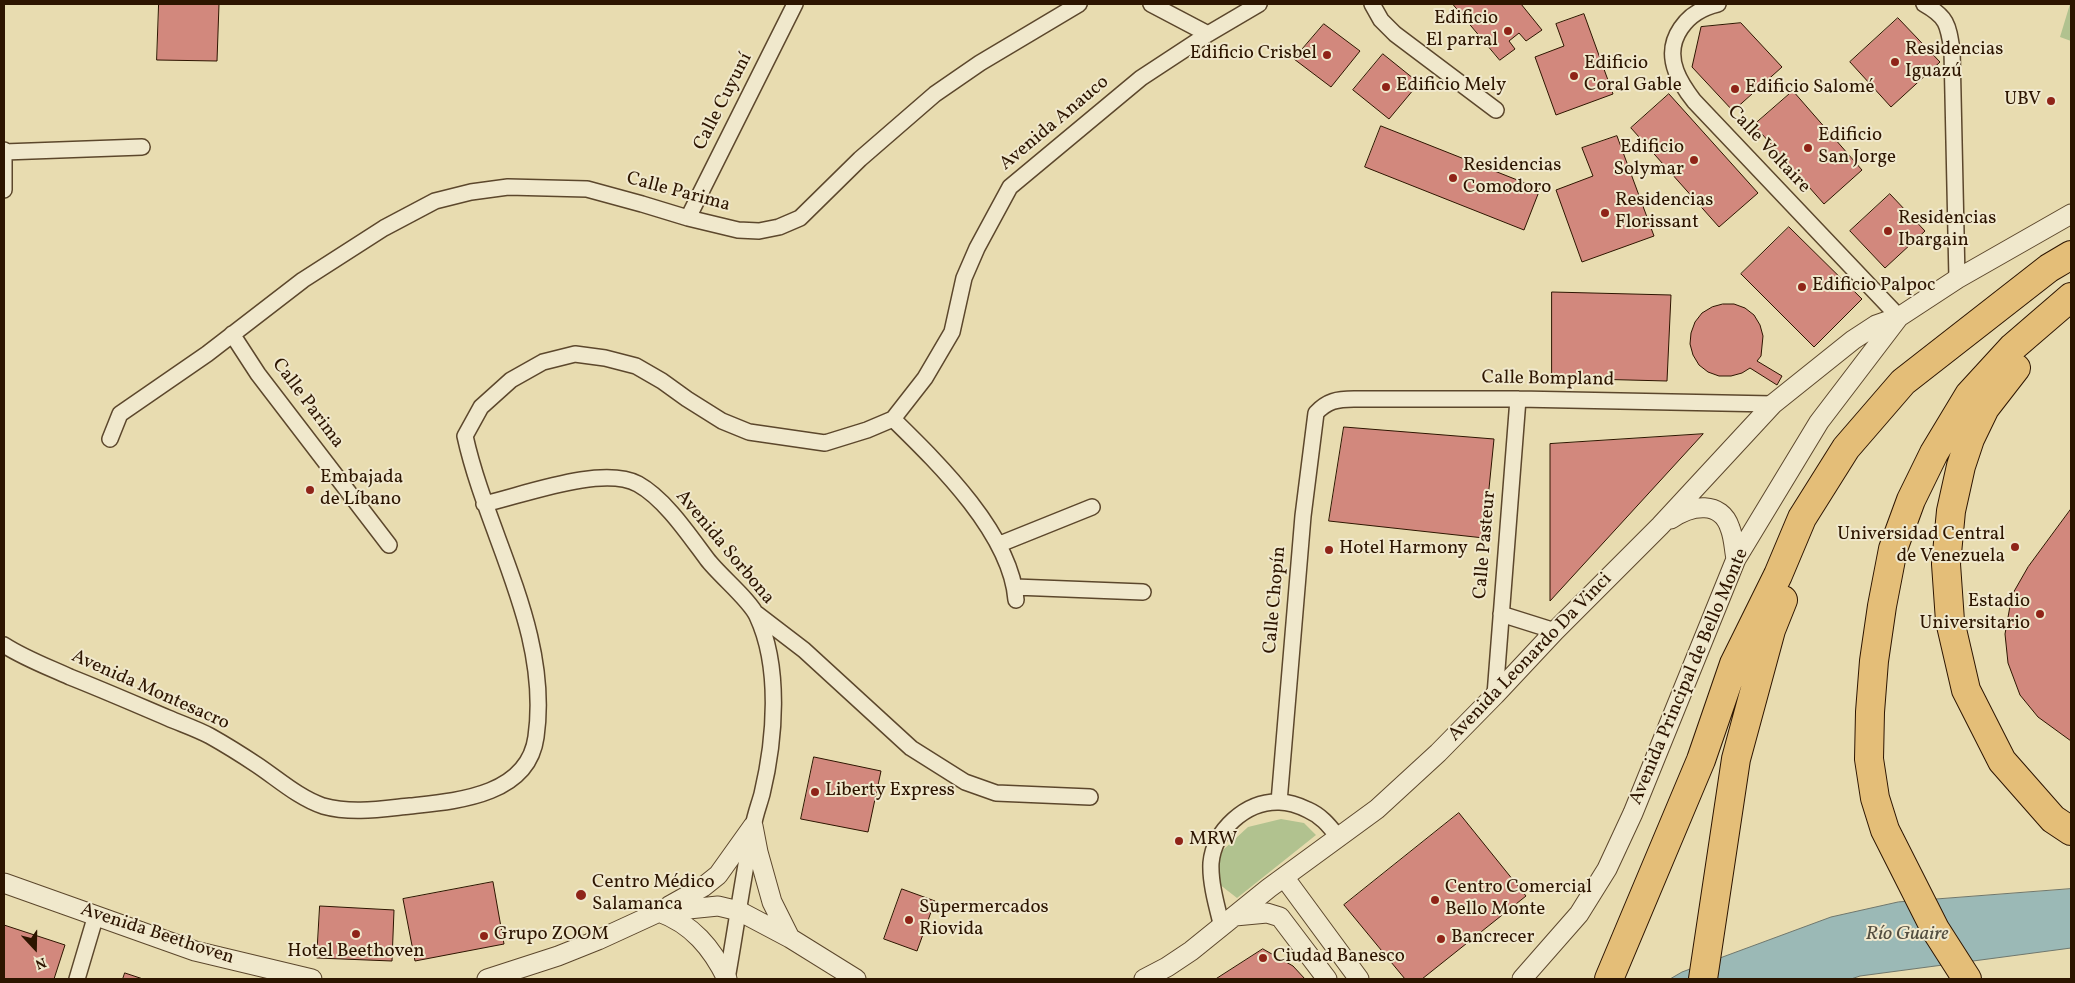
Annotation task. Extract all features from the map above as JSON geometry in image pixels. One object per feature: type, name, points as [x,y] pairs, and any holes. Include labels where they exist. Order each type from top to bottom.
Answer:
[{"type":"highway","points":[[1609,979],[1701,760],[1734,664],[1778,574],[1802,518],[1846,448],[1903,382],[2049,268],[2071,256]]},
{"type":"highway","points":[[1703,979],[1736,759],[1771,630],[1819,517],[1892,410],[1986,325],[2071,269]]},
{"type":"highway","points":[[1967,979],[1934,929],[1885,830],[1875,798],[1868,759],[1874,661],[1893,549],[1911,500],[1934,452],[1969,395],[2013,347],[2071,297]]},
{"type":"highway","points":[[2071,316],[2035,348],[2010,375],[1984,408],[1970,439],[1961,466],[1951,511],[1946,564],[1950,621],[1966,690],[2002,762],[2053,819],[2071,831]]},
{"type":"street","name":"Calle Cuyuní","points":[[688,218],[796,4]]},
{"type":"street","name":"Calle Parima","points":[[110,439],[120,414],[207,354],[302,280],[409,214],[444,199],[471,192],[508,187],[586,189],[738,230],[759,231],[779,227],[800,218],[860,159],[935,94],[980,63],[1080,4]]},
{"type":"street","points":[[1151,4],[1208,34]]},
{"type":"street","name":"Avenida Anauco","points":[[484,504],[473,471],[465,436],[480,407],[511,380],[543,362],[575,354],[605,358],[636,366],[722,421],[749,432],[825,443],[867,430],[893,419],[925,378],[952,332],[964,278],[977,248],[1010,187],[1141,78],[1208,34],[1259,4]]},
{"type":"street","points":[[1372,4],[1381,20],[1395,34],[1496,110]]},
{"type":"street","name":"Calle Voltaire","points":[[1718,4],[1698,10],[1688,18],[1676,35],[1673,62],[1680,81],[1694,101],[1899,318]]},
{"type":"street","points":[[1924,4],[1939,12],[1946,20],[1952,50],[1957,278]]},
{"type":"street","points":[[4,190],[4,151],[142,147]]},
{"type":"street","name":"Avenida Principal de Bello Monte","points":[[1522,979],[1579,914],[1607,869],[1633,813],[1736,559],[1819,422],[1899,318],[1957,278],[2071,214]]},
{"type":"street","name":"Avenida Leonardo Da Vinci","points":[[1144,979],[1168,967],[1191,951],[1284,877],[1377,809],[1495,695],[1555,631],[1660,526],[1773,404],[1853,340],[1876,325],[1899,318]]},
{"type":"street","name":"Calle Parima","points":[[232,334],[258,374],[390,545]]},
{"type":"street","name":"Calle Bompland","points":[[1324,405],[1337,399],[1518,399],[1773,404]]},
{"type":"street","name":"Calle Pasteur","points":[[1495,695],[1518,399]]},
{"type":"street","name":"Calle Chopín","points":[[1279,802],[1303,516],[1316,413],[1324,405]]},
{"type":"street","points":[[893,419],[932,457],[967,499],[1000,544],[1015,594],[1143,592]]},
{"type":"street","name":"Avenida Sorbona","points":[[484,504],[582,480],[612,477],[638,484],[657,499],[683,527],[712,565],[756,613],[768,644],[773,678],[769,756],[753,826],[727,979]]},
{"type":"street","name":"Avenida Montesacro","points":[[4,645],[55,670],[208,735],[255,763],[299,795],[320,805],[344,811],[462,800],[497,787],[511,779],[524,768],[532,755],[536,740],[539,710],[533,654],[523,607],[484,504]]},
{"type":"street","points":[[1000,544],[1092,507]]},
{"type":"street","points":[[1660,526],[1687,509],[1712,508],[1720,512],[1730,527],[1736,559]]},
{"type":"street","points":[[756,613],[804,650],[911,748],[965,782],[996,793],[1090,797]]},
{"type":"street","points":[[1501,614],[1555,631]]},
{"type":"street","points":[[1327,979],[1280,917],[1267,913],[1228,921],[1212,875],[1212,862],[1223,832],[1238,816],[1252,808],[1279,802],[1309,810],[1321,817],[1339,838]]},
{"type":"street","points":[[487,979],[574,950],[659,912],[703,888],[718,875],[753,826]]},
{"type":"street","points":[[753,826],[772,902],[790,938]]},
{"type":"street","points":[[1284,877],[1359,979]]},
{"type":"street","name":"Avenida Beethoven","points":[[4,883],[196,951],[312,979]]},
{"type":"street","points":[[659,912],[718,906],[739,912],[790,938],[856,979]]},
{"type":"street","points":[[659,912],[681,921],[692,930],[716,960],[727,979]]},
{"type":"street","points":[[77,979],[96,916]]},
{"type":"green space","points":[[2071,4],[2071,41],[2060,37]]},
{"type":"green space","points":[[1281,819],[1304,823],[1316,835],[1237,898],[1219,884],[1217,864],[1223,850],[1248,827]]},
{"type":"water","name":"Río Guaire","points":[[2071,889],[2071,948],[1860,976],[1851,979],[1670,979],[1682,972],[1831,917],[1898,902]]},
{"type":"building","points":[[159,4],[219,4],[217,61],[157,60]]},
{"type":"building","name":"Edificio El parral","points":[[1453,4],[1521,4],[1542,30],[1526,41],[1519,33],[1509,41],[1515,49],[1500,60]]},
{"type":"building","name":"Edificio Coral Gable","points":[[1584,14],[1613,94],[1556,115],[1535,57],[1564,46],[1556,24]]},
{"type":"building","name":"Residencias Iguazú","points":[[1898,18],[1940,62],[1891,107],[1850,62]]},
{"type":"building","name":"Edificio Salomé","points":[[1741,23],[1782,67],[1733,111],[1692,67],[1701,27]]},
{"type":"building","name":"Edificio Crisbel","points":[[1324,24],[1360,51],[1331,87],[1294,59]]},
{"type":"building","name":"Edificio Mely","points":[[1383,54],[1419,83],[1389,119],[1353,90]]},
{"type":"building","name":"Edificio San Jorge","points":[[1793,91],[1862,170],[1824,204],[1754,125]]},
{"type":"building","name":"Edificio Solymar","points":[[1669,94],[1758,193],[1719,227],[1631,128]]},
{"type":"building","name":"Residencias Comodoro","points":[[1381,126],[1540,189],[1524,230],[1365,167]]},
{"type":"building","name":"Residencias Florissant","points":[[1617,136],[1654,236],[1582,262],[1556,190],[1593,176],[1582,148]]},
{"type":"building","name":"Residencias Ibargain","points":[[1890,194],[1925,231],[1885,268],[1850,231]]},
{"type":"building","name":"Edificio Palpoc","points":[[1789,227],[1862,299],[1814,347],[1741,274]]},
{"type":"building","points":[[1552,292],[1671,295],[1667,381],[1552,378]]},
{"type":"building","points":[[1734,304],[1745,308],[1754,315],[1760,325],[1763,336],[1761,356],[1757,361],[1782,376],[1777,385],[1750,368],[1742,373],[1731,376],[1719,376],[1708,372],[1699,365],[1693,355],[1690,344],[1695,322],[1702,313],[1712,307]]},
{"type":"building","points":[[1344,427],[1494,439],[1484,538],[1329,521]]},
{"type":"building","points":[[1703,434],[1550,601],[1550,444]]},
{"type":"building","name":"Estadio Universitario","points":[[2071,509],[2071,741],[2038,717],[2020,695],[2008,663],[2005,634],[2012,595],[2028,567]]},
{"type":"building","points":[[814,757],[881,771],[868,832],[801,819]]},
{"type":"building","name":"Centro Comercial Bello Monte","points":[[1459,813],[1526,896],[1422,979],[1405,979],[1344,905]]},
{"type":"building","points":[[493,882],[504,944],[415,961],[403,899]]},
{"type":"building","name":"Supermercados Riovida","points":[[902,889],[935,901],[917,951],[884,939]]},
{"type":"building","name":"Hotel Beethoven","points":[[320,906],[394,910],[392,961],[317,958]]},
{"type":"building","points":[[4,925],[65,945],[54,979],[4,979]]},
{"type":"building","name":"Ciudad Banesco","points":[[1263,949],[1293,966],[1305,979],[1216,979]]},
{"type":"building","points":[[125,973],[143,979],[123,979]]},
{"type":"place","name":"Edificio El parral","points":[[1508,31]]},
{"type":"place","name":"Edificio Crisbel","points":[[1327,55]]},
{"type":"place","name":"Residencias Iguazú","points":[[1895,62]]},
{"type":"place","name":"Edificio Coral Gable","points":[[1574,76]]},
{"type":"place","name":"Edificio Mely","points":[[1386,87]]},
{"type":"place","name":"Edificio Salomé","points":[[1735,89]]},
{"type":"place","name":"UBV","points":[[2051,101]]},
{"type":"place","name":"Edificio San Jorge","points":[[1808,148]]},
{"type":"place","name":"Edificio Solymar","points":[[1694,160]]},
{"type":"place","name":"Residencias Comodoro","points":[[1453,178]]},
{"type":"place","name":"Residencias Florissant","points":[[1605,213]]},
{"type":"place","name":"Residencias Ibargain","points":[[1888,231]]},
{"type":"place","name":"Edificio Palpoc","points":[[1802,287]]},
{"type":"place","name":"Embajada de Líbano","points":[[310,490]]},
{"type":"place","name":"Universidad Central de Venezuela","points":[[2015,547]]},
{"type":"place","name":"Hotel Harmony","points":[[1329,550]]},
{"type":"place","name":"Estadio Universitario","points":[[2040,614]]},
{"type":"place","name":"Liberty Express","points":[[815,792]]},
{"type":"place","name":"MRW","points":[[1179,841]]},
{"type":"place","name":"Centro Médico Salamanca","points":[[581,895]]},
{"type":"place","name":"Centro Comercial Bello Monte","points":[[1435,900]]},
{"type":"place","name":"Supermercados Riovida","points":[[909,920]]},
{"type":"place","name":"Hotel Beethoven","points":[[356,934]]},
{"type":"place","name":"Grupo ZOOM","points":[[484,936]]},
{"type":"place","name":"Bancrecer","points":[[1441,939]]},
{"type":"place","name":"Ciudad Banesco","points":[[1263,958]]}]
